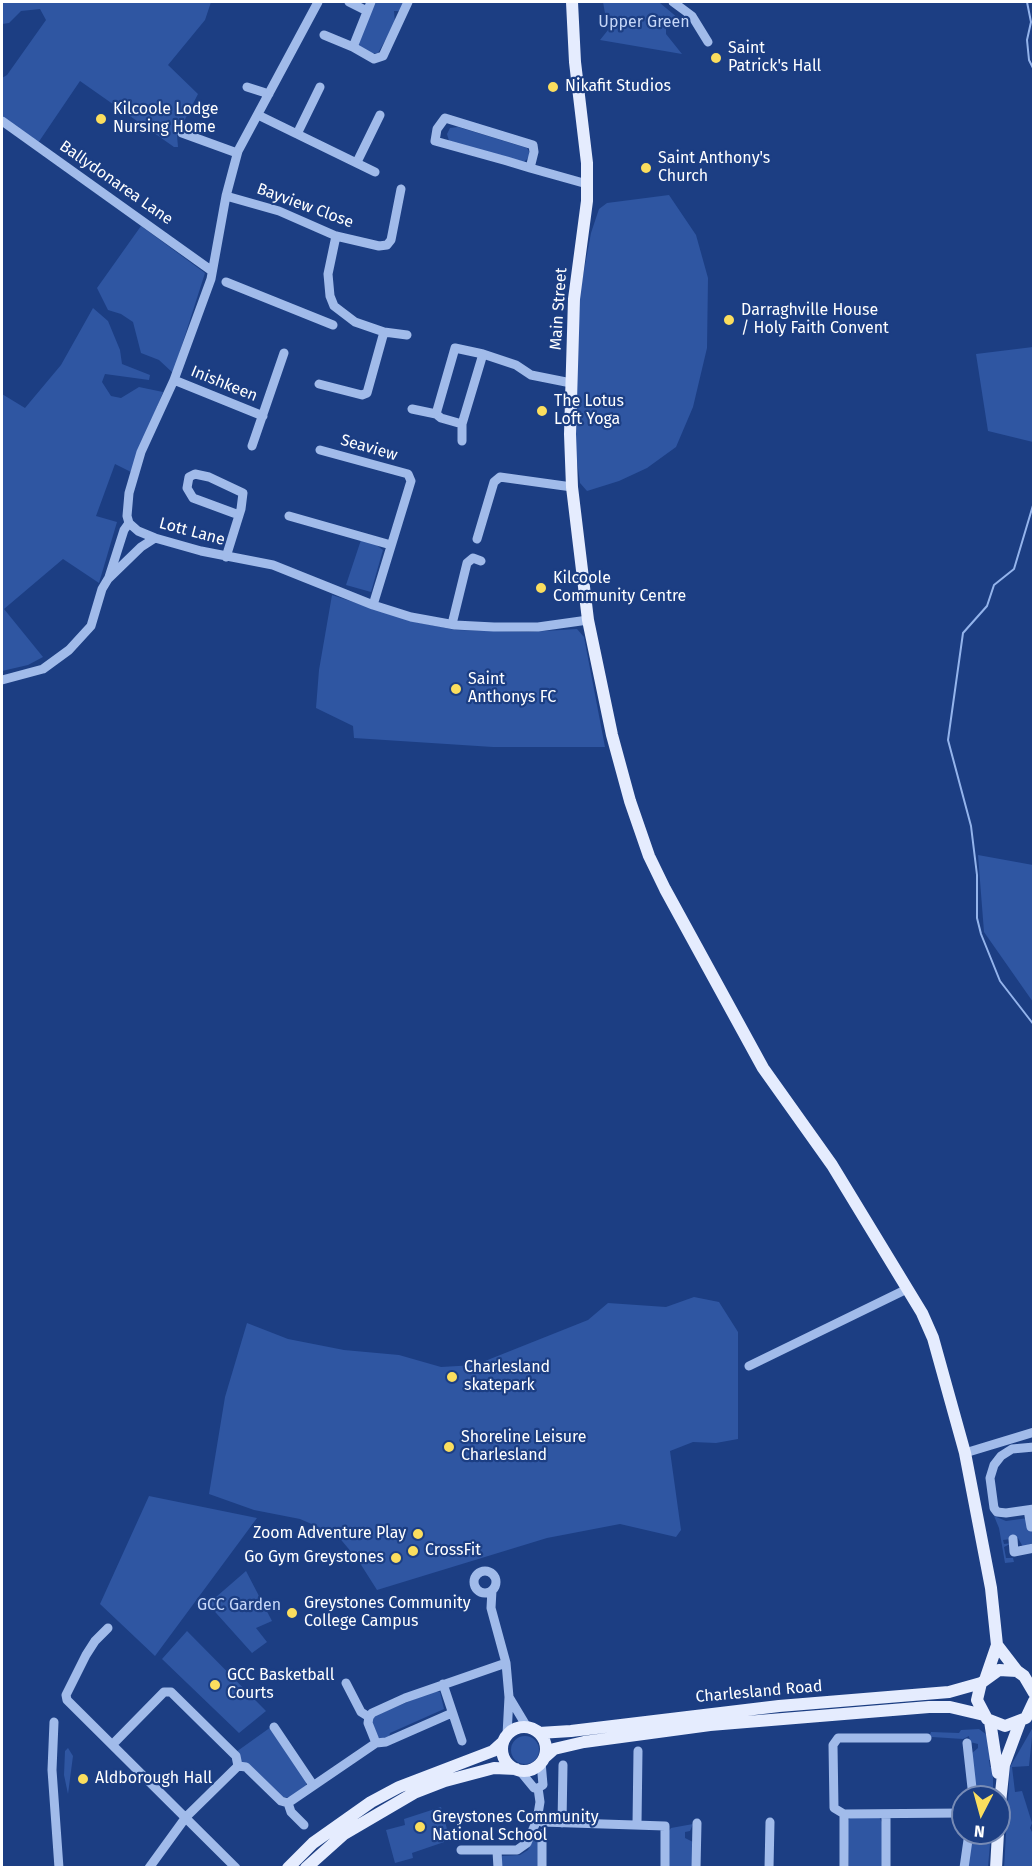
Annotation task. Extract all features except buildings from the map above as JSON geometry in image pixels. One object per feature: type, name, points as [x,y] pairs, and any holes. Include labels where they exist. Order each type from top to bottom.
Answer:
[{"type":"main road","name":"Main Street","points":[[572,2],[575,62],[586,139],[587,184],[574,299],[571,383],[572,487],[588,620],[612,735],[630,801],[649,856],[763,1068],[832,1165],[907,1289],[933,1338],[965,1453],[989,1576],[997,1644]]},
{"type":"main road","points":[[1000,1785],[987,1718],[977,1700],[997,1644],[1025,1675],[1034,1694]]},
{"type":"main road","name":"Charlesland Road","points":[[533,1730],[571,1731],[779,1706],[950,1692],[983,1680],[999,1670],[1025,1675]]},
{"type":"main road","points":[[1000,1785],[1004,1765],[1020,1722],[1033,1704]]},
{"type":"main road","name":"Charlesland Road","points":[[543,1760],[554,1749],[584,1742],[710,1725],[929,1707],[950,1707],[1005,1726],[1020,1722]]},
{"type":"main road","points":[[288,1868],[313,1843],[370,1802],[434,1772],[493,1751],[518,1728],[533,1730],[545,1743],[543,1760],[532,1770],[494,1768],[445,1781],[414,1793],[345,1834],[306,1868]]},
{"type":"main road","points":[[505,1739],[503,1757],[518,1770]]},
{"type":"main road","points":[[996,1868],[997,1845]]},
{"type":"street","points":[[2,680],[43,669],[69,650],[91,626],[102,589],[108,579],[124,530],[129,523],[126,516],[129,493],[141,452],[174,380],[212,271],[226,196],[237,153],[318,2]]},
{"type":"street","points":[[349,2],[367,11]]},
{"type":"street","points":[[352,47],[371,2]]},
{"type":"street","points":[[324,35],[374,60],[383,56],[408,2]]},
{"type":"street","points":[[672,2],[692,16],[708,42]]},
{"type":"street","points":[[247,87],[269,94]]},
{"type":"street","points":[[297,134],[320,87]]},
{"type":"street","points":[[258,115],[375,172]]},
{"type":"street","points":[[357,162],[380,115]]},
{"type":"street","points":[[530,168],[534,152],[533,145],[445,118],[437,129],[435,141],[530,168],[587,184]]},
{"type":"street","name":"Ballydonarea Lane","points":[[2,121],[212,271]]},
{"type":"street","points":[[182,133],[237,153]]},
{"type":"street","name":"Bayview Close","points":[[226,196],[279,211],[336,236],[379,246],[387,245],[392,237],[401,189]]},
{"type":"street","points":[[336,236],[328,274],[334,306],[355,322],[384,332],[407,335]]},
{"type":"street","points":[[226,282],[333,325]]},
{"type":"street","points":[[318,319],[334,306]]},
{"type":"street","points":[[319,384],[362,396],[367,393],[384,332]]},
{"type":"street","points":[[436,414],[455,348],[516,365],[531,375],[571,383]]},
{"type":"street","name":"Inishkeen","points":[[252,446],[284,353]]},
{"type":"street","points":[[462,441],[462,424],[483,354]]},
{"type":"street","name":"Inishkeen","points":[[174,380],[263,416]]},
{"type":"street","points":[[412,409],[436,414],[441,418],[462,424]]},
{"type":"street","name":"Seaview","points":[[320,450],[408,474],[411,482],[374,605]]},
{"type":"street","points":[[226,557],[244,499],[239,490],[202,475],[195,474],[189,477],[187,488],[193,498],[239,515]]},
{"type":"street","points":[[477,539],[494,482],[500,477],[572,487]]},
{"type":"street","points":[[290,516],[391,545]]},
{"type":"street","name":"Lott Lane","points":[[129,523],[138,531],[155,538],[294,572],[374,605],[411,617],[452,624],[538,627],[588,620]]},
{"type":"street","points":[[108,579],[141,547],[155,538]]},
{"type":"street","points":[[452,624],[467,563],[473,558],[481,561]]},
{"type":"street","points":[[750,1366],[907,1289]]},
{"type":"street","points":[[965,1453],[1034,1432]]},
{"type":"street","points":[[1031,1527],[1031,1510],[997,1512],[994,1508],[990,1478],[994,1465],[1001,1456],[1012,1449],[1034,1447]]},
{"type":"street","points":[[1013,1539],[1014,1552],[1034,1548]]},
{"type":"street","points":[[491,1608],[494,1577],[490,1572],[483,1571],[474,1581],[475,1588],[481,1592],[491,1608],[506,1663],[509,1697],[505,1739]]},
{"type":"street","points":[[481,1592],[492,1590]]},
{"type":"street","points":[[108,1628],[95,1641],[66,1695],[72,1706],[186,1817],[230,1865]]},
{"type":"street","points":[[376,1743],[368,1723],[372,1713],[443,1683],[506,1663]]},
{"type":"street","points":[[346,1683],[361,1712],[369,1717]]},
{"type":"street","points":[[443,1683],[462,1741]]},
{"type":"street","points":[[113,1744],[164,1692],[171,1692],[236,1756],[238,1766]]},
{"type":"street","points":[[509,1697],[533,1730]]},
{"type":"street","points":[[288,1803],[376,1743],[386,1742],[452,1713]]},
{"type":"street","points":[[54,1722],[52,1770],[58,1868]]},
{"type":"street","points":[[274,1727],[313,1785]]},
{"type":"street","points":[[918,1727],[923,1738],[838,1738],[833,1745],[832,1800],[834,1808],[844,1814],[951,1813]]},
{"type":"street","points":[[967,1743],[972,1785]]},
{"type":"street","points":[[637,1824],[638,1751]]},
{"type":"street","points":[[518,1770],[534,1788],[538,1788],[543,1785],[543,1760]]},
{"type":"street","points":[[562,1823],[563,1765]]},
{"type":"street","points":[[238,1766],[246,1767],[281,1801],[288,1803]]},
{"type":"street","points":[[148,1868],[186,1817],[238,1766]]},
{"type":"street","points":[[461,1850],[498,1851],[521,1848],[528,1841],[537,1821],[540,1802],[538,1788]]},
{"type":"street","points":[[288,1803],[291,1812],[304,1825]]},
{"type":"street","points":[[844,1814],[844,1868]]},
{"type":"street","points":[[886,1814],[886,1868]]},
{"type":"street","points":[[537,1821],[666,1826],[665,1868]]},
{"type":"street","points":[[769,1868],[770,1822]]},
{"type":"street","points":[[696,1868],[693,1835],[697,1823]]},
{"type":"street","points":[[542,1834],[542,1868]]},
{"type":"street","points":[[964,1868],[967,1845]]},
{"type":"street","points":[[498,1851],[498,1868]]},
{"type":"green space","points":[[2,2],[211,2],[205,20],[168,65],[198,94],[177,135],[178,147],[174,147],[80,81],[38,143],[2,117],[2,78],[7,75],[46,20],[40,9],[21,11],[9,23],[2,24]]},
{"type":"green space","points":[[376,2],[405,2],[401,11],[394,11],[395,23],[378,53],[370,54],[358,45],[358,39]]},
{"type":"green space","name":"Upper Green","points":[[603,2],[660,3],[678,18],[666,27],[666,34],[682,54],[600,40],[608,30]]},
{"type":"green space","points":[[458,127],[527,148],[531,155],[524,162],[449,141],[447,134],[450,128]]},
{"type":"green space","points":[[669,195],[696,235],[708,278],[707,348],[693,407],[676,447],[647,468],[619,481],[587,491],[580,483],[574,438],[580,292],[591,233],[599,209],[607,203]]},
{"type":"green space","points":[[141,226],[205,273],[173,373],[159,360],[141,353],[133,322],[121,314],[108,310],[97,288]]},
{"type":"green space","points":[[93,308],[108,321],[120,350],[122,364],[150,375],[149,380],[105,374],[102,382],[111,396],[121,398],[139,387],[163,392],[131,472],[115,464],[96,516],[117,522],[99,583],[63,559],[4,609],[43,657],[28,665],[2,671],[2,394],[25,408],[61,365]]},
{"type":"green space","points":[[1033,347],[1033,442],[988,431],[976,354]]},
{"type":"green space","points":[[361,540],[375,544],[383,550],[371,592],[346,585]]},
{"type":"green space","name":"Saint Anthonys FC","points":[[332,595],[411,621],[456,630],[528,632],[577,629],[584,637],[605,747],[493,747],[354,738],[353,726],[316,708],[319,670]]},
{"type":"green space","points":[[978,855],[1033,865],[1033,1002],[984,932]]},
{"type":"green space","name":"Shoreline Leisure Charlesland","points":[[694,1297],[719,1302],[738,1332],[738,1439],[716,1443],[693,1442],[670,1451],[681,1530],[676,1537],[620,1524],[547,1538],[377,1590],[358,1560],[337,1535],[300,1519],[254,1510],[209,1494],[225,1397],[247,1323],[288,1339],[344,1350],[399,1355],[441,1367],[475,1365],[588,1320],[608,1303],[666,1307]]},
{"type":"green space","points":[[149,1496],[257,1518],[155,1656],[100,1604]]},
{"type":"green space","points":[[994,1516],[1006,1521],[1028,1518],[1033,1525],[1033,1543],[1023,1547],[1018,1538],[1003,1540],[1004,1544],[1012,1543],[1004,1547],[1006,1558],[1013,1558],[1014,1562],[1005,1563],[999,1528]]},
{"type":"green space","name":"GCC Garden","points":[[246,1571],[272,1621],[256,1628],[267,1642],[252,1653],[208,1604]]},
{"type":"green space","name":"GCC Basketball Courts","points":[[187,1631],[266,1711],[239,1733],[162,1659]]},
{"type":"green space","points":[[434,1691],[440,1692],[444,1709],[390,1733],[389,1737],[382,1740],[378,1737],[371,1723],[374,1716]]},
{"type":"green space","points":[[271,1727],[306,1780],[306,1786],[291,1798],[283,1797],[239,1760],[236,1752]]},
{"type":"green space","points":[[1033,1727],[1029,1766],[1012,1767],[1015,1792],[1022,1791],[1032,1823],[1030,1828],[1033,1834],[1033,1867],[1004,1868],[1005,1845],[1011,1845],[1010,1767]]},
{"type":"green space","points":[[979,1729],[987,1735],[993,1760],[989,1760],[990,1767],[993,1767],[993,1785],[974,1785],[972,1753],[978,1748],[978,1744],[970,1742],[969,1736],[963,1739],[932,1737],[928,1740],[931,1732],[959,1733],[961,1730]]},
{"type":"green space","points":[[525,1736],[535,1740],[539,1750],[535,1760],[525,1764],[515,1760],[511,1750],[515,1740]]},
{"type":"green space","points":[[68,1748],[73,1756],[68,1794],[64,1775],[65,1751]]},
{"type":"green space","points":[[441,1807],[450,1840],[412,1853],[413,1858],[395,1863],[386,1830],[405,1825],[404,1819]]},
{"type":"green space","points":[[851,1817],[879,1817],[882,1822],[883,1867],[849,1867],[847,1821]]},
{"type":"green space","points":[[693,1824],[690,1831],[685,1832],[685,1838],[693,1842],[692,1867],[668,1867],[668,1832],[671,1828]]},
{"type":"green space","points":[[539,1829],[539,1867],[501,1868],[502,1856],[520,1855],[528,1850]]},
{"type":"green space","points":[[970,1845],[990,1845],[988,1867],[966,1868]]},
{"type":"waterway","points":[[1027,2],[1031,22],[1027,40],[1029,60],[1034,70]]},
{"type":"waterway","points":[[1034,502],[1014,569],[994,585],[987,606],[963,633],[948,740],[971,826],[977,875],[977,918],[981,934],[1000,981],[1034,1025]]},
{"type":"place","name":"Saint Patrick's Hall","points":[[716,58]]},
{"type":"place","name":"Nikafit Studios","points":[[553,87]]},
{"type":"place","name":"Kilcoole Lodge Nursing Home","points":[[101,119]]},
{"type":"place","name":"Saint Anthony's Church","points":[[646,168]]},
{"type":"place","name":"Darraghville House / Holy Faith Convent","points":[[729,320]]},
{"type":"place","name":"The Lotus Loft Yoga","points":[[542,411]]},
{"type":"place","name":"Kilcoole Community Centre","points":[[541,588]]},
{"type":"place","name":"Saint Anthonys FC","points":[[456,689]]},
{"type":"place","name":"Charlesland skatepark","points":[[452,1377]]},
{"type":"place","name":"Shoreline Leisure Charlesland","points":[[449,1447]]},
{"type":"place","name":"Zoom Adventure Play","points":[[418,1534]]},
{"type":"place","name":"CrossFit","points":[[413,1551]]},
{"type":"place","name":"Go Gym Greystones","points":[[396,1558]]},
{"type":"place","name":"Greystones Community College Campus","points":[[292,1613]]},
{"type":"place","name":"GCC Basketball Courts","points":[[215,1685]]},
{"type":"place","name":"Aldborough Hall","points":[[83,1779]]},
{"type":"place","name":"Greystones Community National School","points":[[420,1827]]}]
